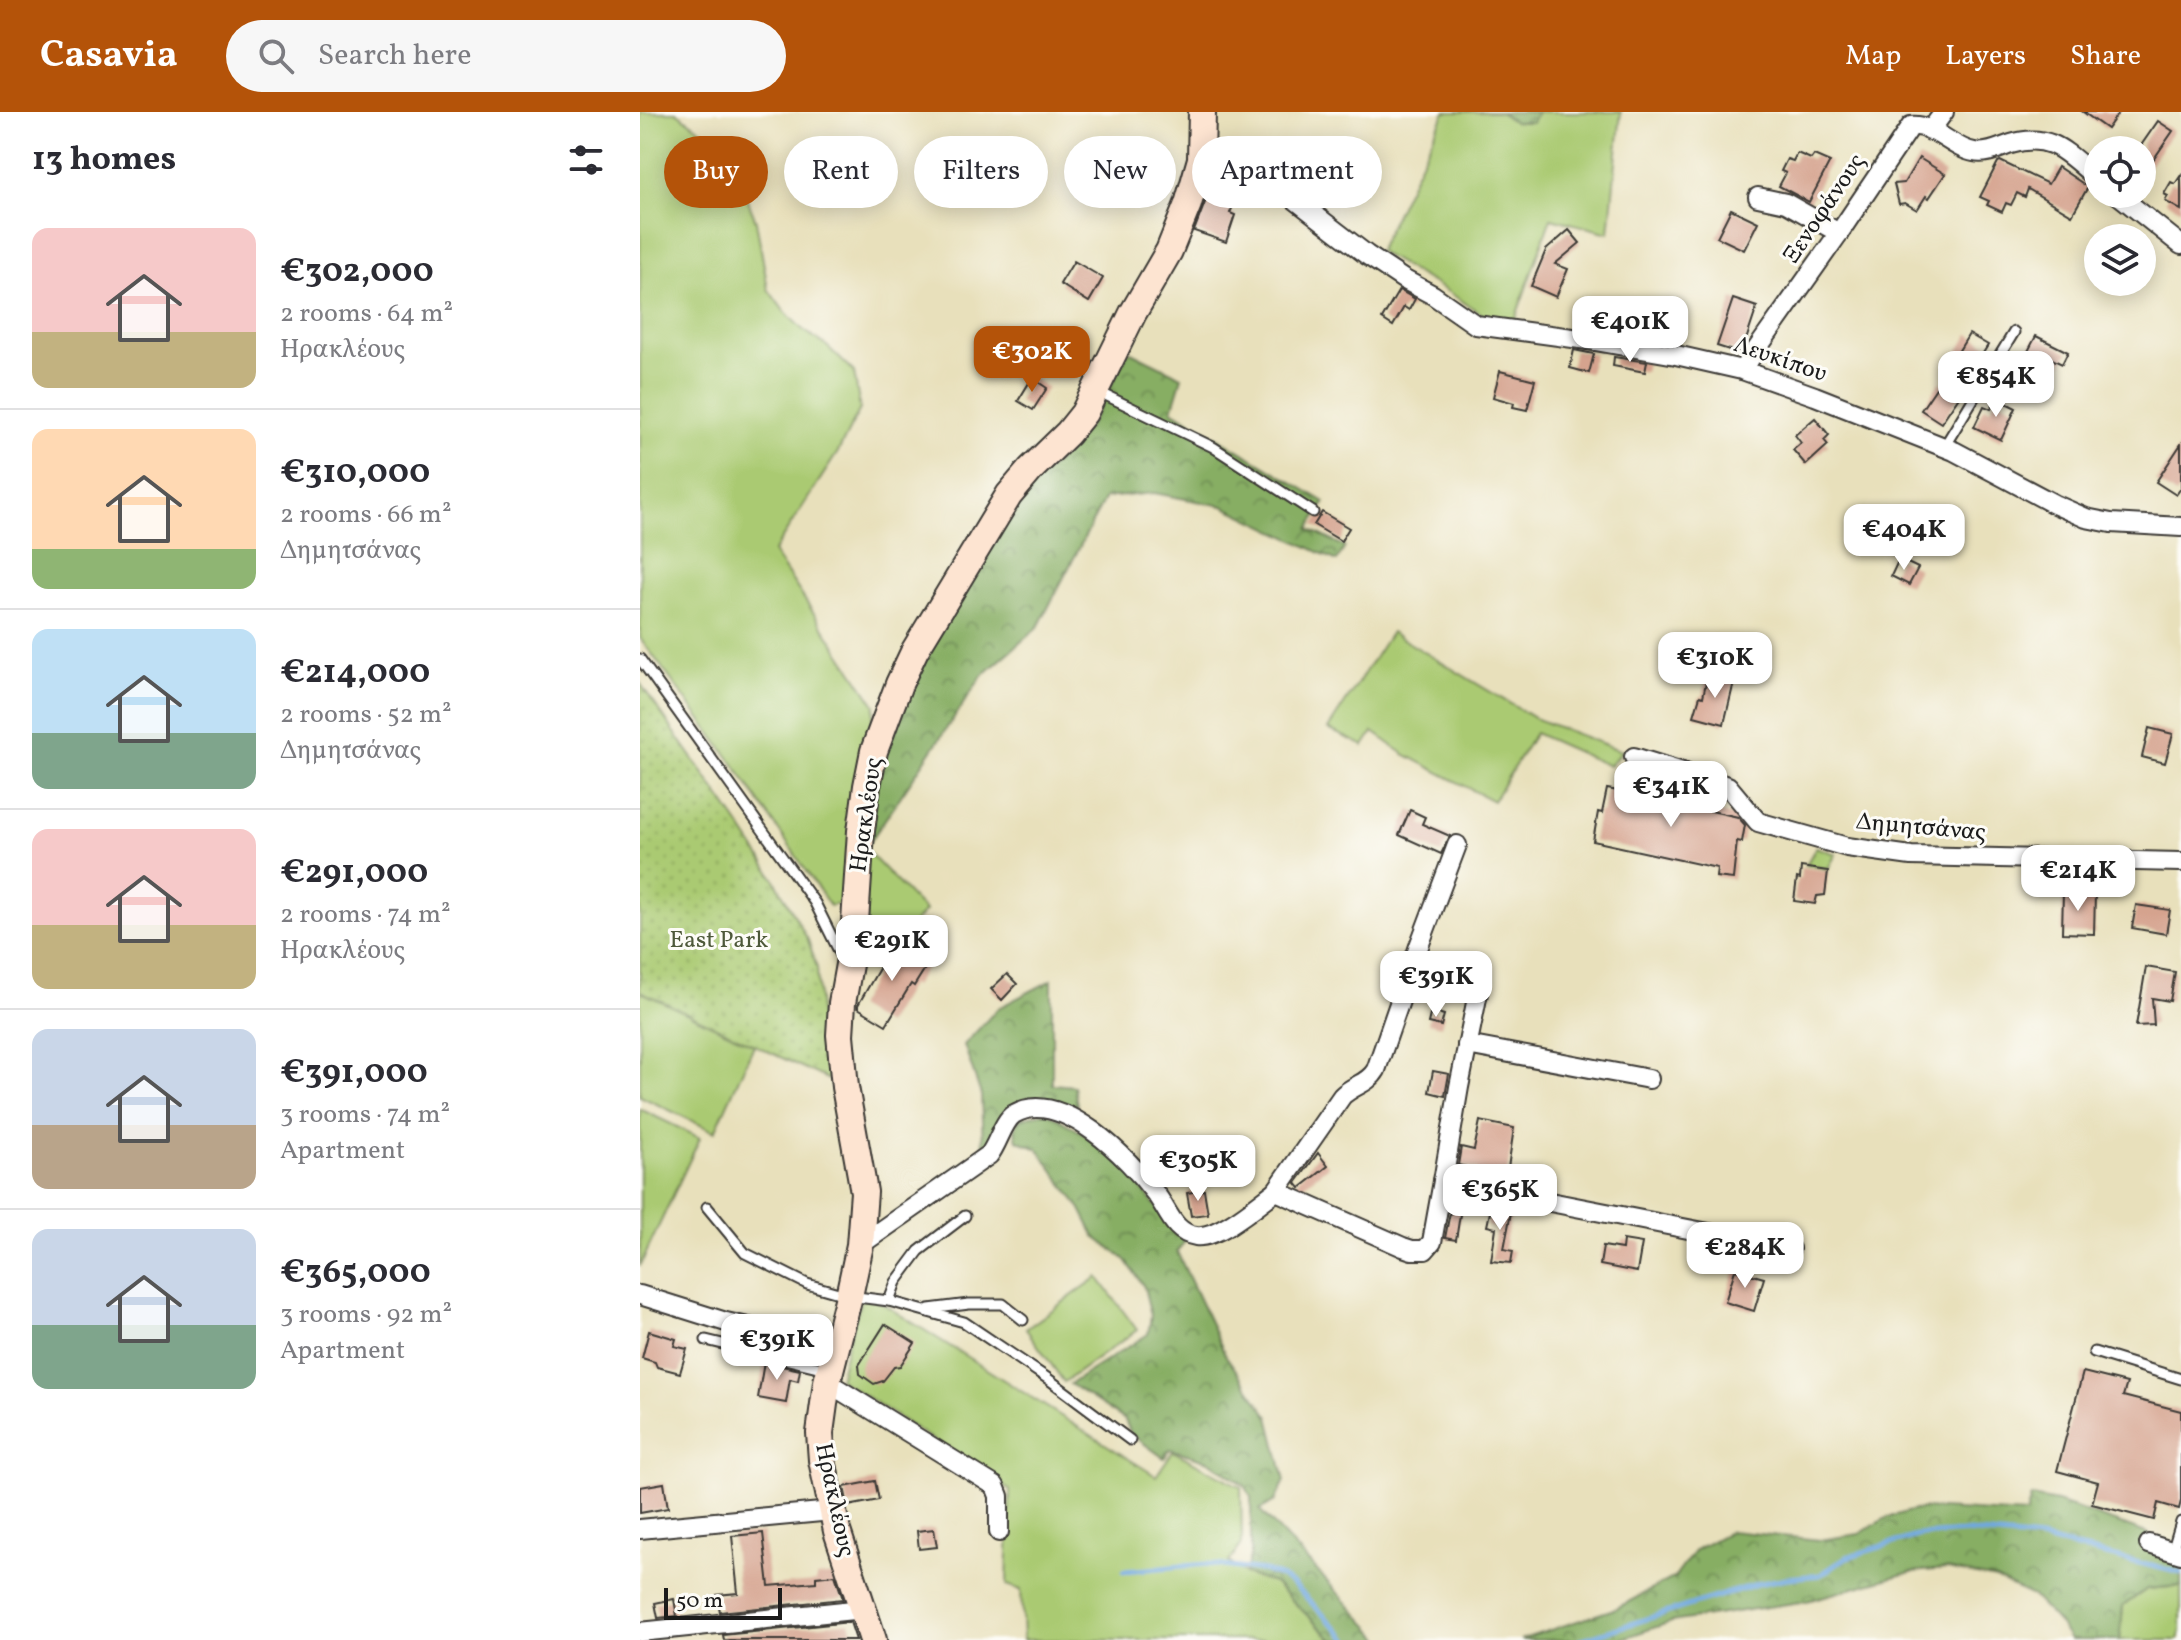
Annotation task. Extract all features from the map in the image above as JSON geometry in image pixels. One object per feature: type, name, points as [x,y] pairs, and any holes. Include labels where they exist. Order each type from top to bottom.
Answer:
[{"type":"street","name":"Ηρακλέους","points":[[1202,112],[1202,136]]},
{"type":"street","points":[[1944,112],[1930,131],[1961,148],[1979,153],[2021,141],[2043,140],[2084,168]]},
{"type":"street","name":"Ξενοφάνους","points":[[1742,370],[1908,129],[1916,125],[1930,131]]},
{"type":"street","name":"Ηρακλέους","points":[[873,1640],[832,1511],[821,1446],[821,1416],[860,1245],[864,1192],[845,1087],[840,1035],[842,1003],[854,937],[861,831],[874,751],[915,650],[1009,495],[1077,424],[1133,313],[1169,251],[1192,191]]},
{"type":"street","points":[[1758,197],[1786,203],[1839,233]]},
{"type":"street","name":"Λευκίπου","points":[[1306,208],[1367,255],[1476,325],[1608,343],[1742,370],[1944,447],[2086,518],[2111,523],[2181,527]]},
{"type":"street","points":[[2135,208],[2181,245]]},
{"type":"street","name":"Δημητσάνας","points":[[1634,757],[1728,786],[1758,822],[1847,847],[1911,856],[2181,862]]},
{"type":"street","points":[[860,1245],[989,1155],[1009,1118],[1031,1110],[1057,1111],[1087,1126],[1138,1174],[1159,1198],[1177,1227],[1192,1235],[1199,1237],[1214,1232],[1276,1191],[1342,1096],[1370,1079],[1376,1070],[1457,845]]},
{"type":"street","points":[[1276,1191],[1403,1247],[1425,1250],[1432,1242],[1480,983]]},
{"type":"street","points":[[1467,1045],[1649,1079]]},
{"type":"street","points":[[1443,1181],[1790,1249]]},
{"type":"street","points":[[640,1295],[726,1322],[831,1366],[995,1486],[999,1496],[999,1532]]},
{"type":"street","points":[[640,1529],[832,1511]]},
{"type":"street","points":[[2149,1544],[2176,1553]]},
{"type":"street","points":[[640,1632],[863,1609]]},
{"type":"lane","points":[[1944,447],[2014,332]]},
{"type":"lane","points":[[1096,390],[1213,447],[1313,512]]},
{"type":"lane","points":[[640,659],[815,903],[848,969]]},
{"type":"lane","points":[[707,1207],[745,1253],[807,1284],[849,1296],[889,1301],[964,1322],[1047,1378],[1130,1440]]},
{"type":"lane","points":[[889,1301],[896,1282],[919,1251],[965,1216]]},
{"type":"lane","points":[[921,1310],[969,1304],[1003,1304],[1023,1320]]},
{"type":"lane","points":[[706,1340],[831,1366]]},
{"type":"lane","points":[[2094,1352],[2181,1379]]},
{"type":"lane","points":[[2176,1553],[2181,1522]]},
{"type":"green space","points":[[640,112],[676,112],[708,136],[664,136],[664,208],[751,208],[756,221],[768,289],[802,329],[828,347],[854,372],[860,409],[838,452],[773,552],[875,705],[846,903],[830,906],[733,763],[640,638]]},
{"type":"green space","points":[[1445,112],[1500,112],[1514,122],[1531,122],[1537,112],[1621,112],[1609,233],[1551,218],[1514,322],[1489,319],[1378,251]]},
{"type":"green space","points":[[1500,112],[1537,112],[1532,122],[1514,122]]},
{"type":"green space","points":[[1129,351],[1182,377],[1172,410],[1325,502],[1309,529],[1345,547],[1337,561],[1223,506],[1154,493],[1105,498],[1038,627],[982,676],[865,849],[873,795],[900,700],[1012,511],[1091,423]]},
{"type":"green space","points":[[1391,632],[1534,718],[1622,751],[1609,766],[1535,733],[1493,801],[1404,754],[1373,732],[1364,746],[1328,729]]},
{"type":"green space","name":"East Park","points":[[640,683],[774,878],[808,940],[817,968],[821,1030],[831,1081],[640,991]]},
{"type":"green space","points":[[1816,847],[1836,854],[1828,869],[1806,865]]},
{"type":"green space","points":[[865,849],[925,911],[874,962],[866,958],[862,908]]},
{"type":"green space","points":[[1052,980],[1052,1084],[1074,1086],[1077,1105],[1041,1100],[983,1149],[981,1095],[964,1045],[998,1008]]},
{"type":"green space","points":[[640,991],[754,1045],[715,1132],[640,1096]]},
{"type":"green space","points":[[640,1109],[700,1138],[640,1266]]},
{"type":"green space","points":[[1047,1112],[1108,1148],[1185,1241],[1177,1252],[1226,1356],[1269,1417],[1285,1481],[1275,1501],[1260,1510],[1382,1640],[1333,1640],[1274,1583],[1245,1574],[1251,1553],[1251,1496],[1244,1485],[1209,1461],[1170,1449],[1164,1458],[1131,1434],[1125,1420],[1070,1384],[1148,1334],[1151,1316],[1144,1287],[1126,1260],[1095,1237],[1081,1209],[1038,1149],[1017,1140],[1016,1126],[1023,1118]]},
{"type":"green space","points":[[1098,1277],[1137,1330],[1064,1382],[1026,1329]]},
{"type":"green space","points":[[864,1292],[1156,1476],[1173,1451],[1241,1487],[1242,1544],[1229,1562],[1245,1574],[1274,1583],[1333,1640],[1023,1640],[1021,1590],[1007,1585],[1010,1490],[839,1379]]},
{"type":"green space","points":[[2031,1497],[2057,1502],[2149,1534],[2145,1549],[2181,1560],[2181,1586],[2147,1589],[2123,1606],[2120,1640],[2070,1640],[2033,1596],[1996,1579],[1947,1569],[1911,1572],[1807,1601],[1671,1622],[1618,1640],[1520,1640],[1617,1608],[1675,1577],[1695,1550],[1730,1531],[1820,1540],[1859,1534],[1888,1517],[1923,1508],[2026,1514]]},
{"type":"green space","points":[[2181,1586],[2181,1630],[2178,1640],[2120,1640],[2123,1606],[2147,1589]]},
{"type":"building","points":[[2083,112],[2119,112],[2107,129]]},
{"type":"building","points":[[2158,121],[2173,131],[2156,156],[2156,136],[2148,136]]},
{"type":"building","points":[[1797,153],[1811,159],[1814,155],[1830,162],[1809,202],[1779,186],[1786,173],[1781,171],[1787,159],[1793,161]]},
{"type":"building","points":[[1919,158],[1945,174],[1917,210],[1905,203],[1899,204],[1894,184],[1904,183]]},
{"type":"building","points":[[1998,162],[2048,184],[2058,167],[2084,184],[2084,194],[2072,215],[2028,189],[2025,197],[2017,193],[2011,205],[2006,203],[2002,212],[1987,205],[1989,201],[1980,197]]},
{"type":"building","points":[[2181,175],[2181,210],[2165,201],[2168,196],[2164,194],[2171,182],[2175,184]]},
{"type":"building","points":[[1203,208],[1232,208],[1230,213],[1235,215],[1226,242],[1194,231]]},
{"type":"building","points":[[1731,209],[1758,222],[1744,250],[1717,237]]},
{"type":"building","points":[[1569,230],[1580,243],[1555,264],[1568,269],[1556,297],[1531,286],[1546,250]]},
{"type":"building","points":[[1074,261],[1103,278],[1089,302],[1060,284]]},
{"type":"building","points":[[1399,290],[1415,299],[1409,310],[1404,307],[1393,326],[1382,319]]},
{"type":"building","points":[[1733,299],[1757,307],[1739,353],[1717,346]]},
{"type":"building","points":[[1969,334],[1988,345],[1971,373],[1952,362]]},
{"type":"building","points":[[2036,336],[2068,352],[2062,364],[2052,359],[2036,390],[2014,378]]},
{"type":"building","points":[[1574,350],[1594,354],[1589,373],[1570,368]]},
{"type":"building","points":[[1614,357],[1647,362],[1645,372],[1613,366]]},
{"type":"building","points":[[1500,371],[1535,380],[1527,410],[1493,397]]},
{"type":"building","points":[[1032,378],[1047,388],[1033,410],[1018,401]]},
{"type":"building","points":[[1940,382],[1960,395],[1941,423],[1921,410]]},
{"type":"building","points":[[1996,398],[2016,408],[2001,440],[1974,427],[1984,406],[1991,409]]},
{"type":"building","points":[[1815,418],[1829,435],[1824,440],[1828,445],[1806,465],[1793,450],[1801,443],[1795,435]]},
{"type":"building","points":[[2181,444],[2181,488],[2176,495],[2156,482]]},
{"type":"building","points":[[1322,512],[1349,528],[1341,541],[1314,525]]},
{"type":"building","points":[[1899,559],[1918,568],[1909,585],[1891,576]]},
{"type":"building","points":[[1707,677],[1734,682],[1724,724],[1694,716],[1700,696],[1703,697]]},
{"type":"building","points":[[2149,728],[2173,734],[2165,763],[2142,757]]},
{"type":"building","points":[[1678,786],[1706,796],[1702,809],[1738,817],[1745,825],[1742,842],[1737,841],[1733,879],[1716,877],[1717,868],[1593,841],[1598,812],[1602,813],[1607,789],[1673,801]]},
{"type":"building","points":[[1410,810],[1425,817],[1422,824],[1450,836],[1441,854],[1399,835]]},
{"type":"building","points":[[1801,867],[1828,871],[1825,895],[1817,896],[1815,904],[1794,901]]},
{"type":"building","points":[[2063,892],[2095,893],[2094,934],[2062,933]]},
{"type":"building","points":[[2136,905],[2170,910],[2166,934],[2132,928]]},
{"type":"building","points":[[895,941],[929,962],[914,986],[911,984],[886,1025],[858,1008],[858,1005]]},
{"type":"building","points":[[2146,967],[2175,972],[2170,1001],[2152,998],[2154,1025],[2136,1026]]},
{"type":"building","points":[[1007,974],[1017,984],[1002,1000],[991,989]]},
{"type":"building","points":[[1431,1011],[1444,1015],[1441,1026],[1428,1023]]},
{"type":"building","points":[[1433,1071],[1449,1074],[1445,1096],[1429,1092]]},
{"type":"building","points":[[1480,1121],[1514,1128],[1506,1181],[1480,1176],[1478,1170],[1458,1165],[1461,1147],[1474,1150]]},
{"type":"building","points":[[1318,1153],[1328,1166],[1300,1188],[1296,1183]]},
{"type":"building","points":[[1204,1190],[1208,1214],[1191,1216],[1187,1193]]},
{"type":"building","points":[[1492,1203],[1512,1207],[1504,1249],[1513,1251],[1511,1263],[1491,1261],[1496,1228],[1487,1226]]},
{"type":"building","points":[[1451,1207],[1461,1208],[1456,1240],[1445,1238]]},
{"type":"building","points":[[1623,1240],[1642,1243],[1637,1272],[1600,1265],[1603,1246],[1622,1249]]},
{"type":"building","points":[[1735,1270],[1764,1278],[1754,1311],[1725,1302]]},
{"type":"building","points":[[885,1324],[915,1343],[900,1366],[894,1367],[883,1381],[874,1384],[860,1374],[859,1365]]},
{"type":"building","points":[[649,1331],[676,1339],[674,1346],[687,1349],[680,1373],[657,1367],[655,1362],[642,1358]]},
{"type":"building","points":[[764,1362],[800,1370],[798,1381],[790,1379],[786,1403],[758,1398]]},
{"type":"building","points":[[2083,1372],[2127,1383],[2123,1396],[2181,1411],[2179,1509],[2158,1503],[2154,1520],[2092,1504],[2098,1482],[2057,1471]]},
{"type":"building","points":[[875,1481],[879,1500],[848,1506],[844,1487]]},
{"type":"building","points":[[664,1483],[668,1508],[640,1513],[640,1487]]},
{"type":"building","points":[[934,1529],[937,1547],[919,1549],[917,1531]]},
{"type":"building","points":[[763,1533],[769,1586],[816,1582],[816,1577],[835,1575],[843,1599],[720,1612],[717,1595],[738,1593],[732,1536]]},
{"type":"building","points":[[674,1599],[677,1616],[658,1618],[655,1603]]},
{"type":"building","points":[[850,1622],[856,1640],[724,1640],[723,1635]]},
{"type":"waterway","points":[[1580,1640],[1757,1584],[1820,1575],[1847,1557],[1920,1535],[1967,1532],[2040,1539],[2181,1573]]},
{"type":"waterway","points":[[1124,1571],[1207,1564],[1264,1571],[1294,1585],[1348,1640]]}]
